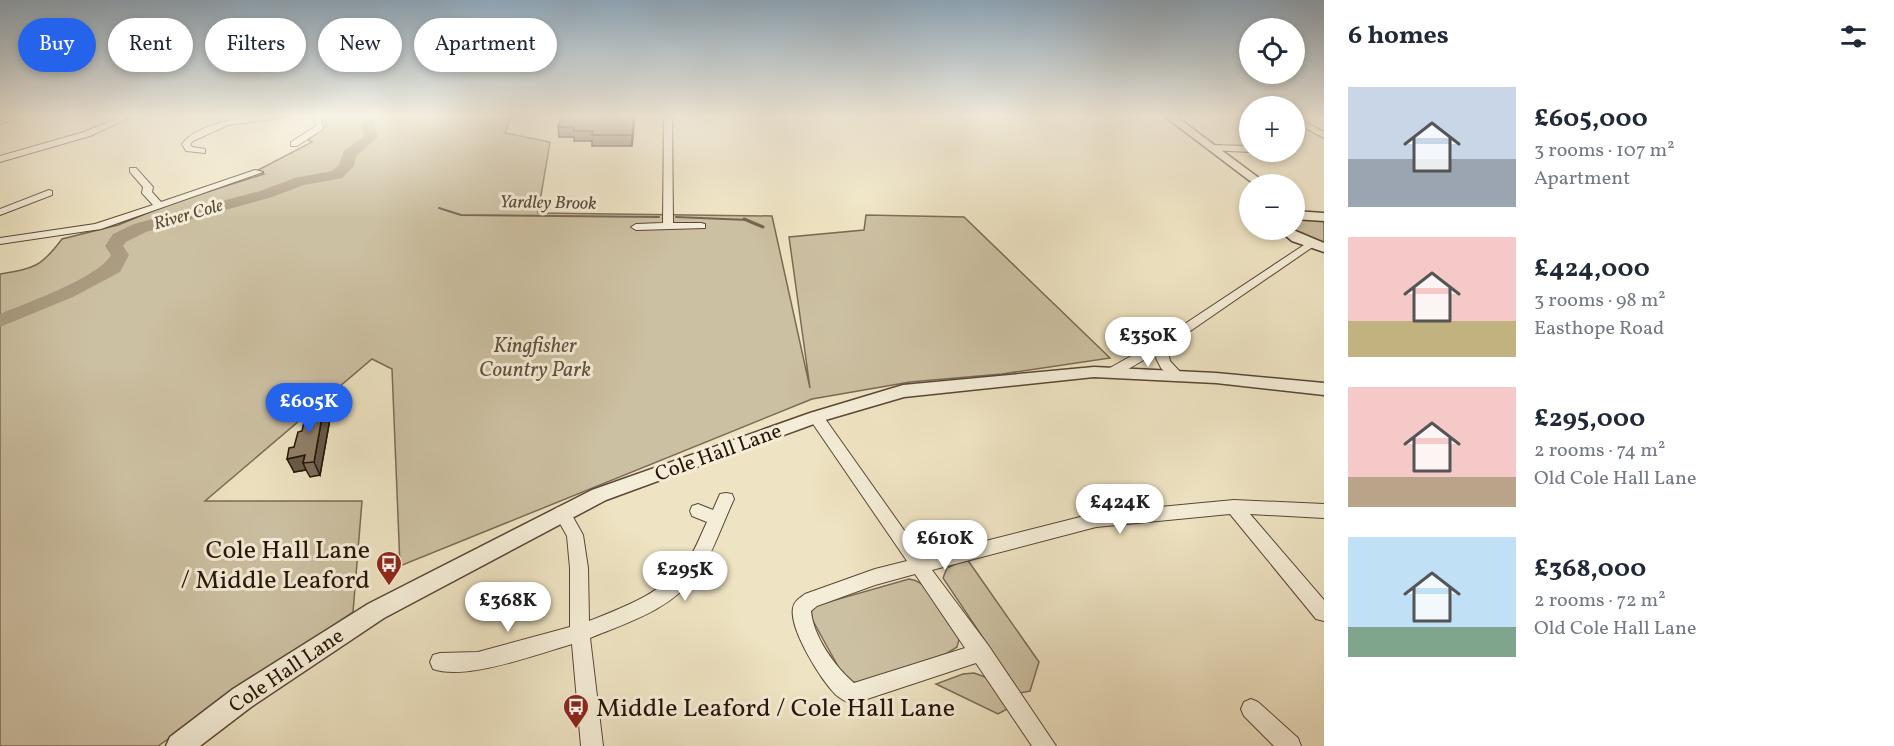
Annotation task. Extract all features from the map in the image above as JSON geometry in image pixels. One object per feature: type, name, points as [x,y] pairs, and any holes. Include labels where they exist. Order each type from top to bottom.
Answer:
[{"type":"street","points":[[0,159],[32,150]]},
{"type":"street","points":[[197,150],[202,151]]},
{"type":"street","points":[[668,150],[668,226]]},
{"type":"street","points":[[1214,150],[1247,174]]},
{"type":"street","points":[[133,170],[148,186],[147,193],[159,205]]},
{"type":"street","points":[[1,243],[97,227],[258,172]]},
{"type":"street","points":[[0,212],[49,193]]},
{"type":"street","points":[[1305,214],[1324,217]]},
{"type":"street","points":[[636,227],[701,226]]},
{"type":"street","points":[[1303,240],[1324,248]]},
{"type":"street","points":[[1113,372],[1161,345],[1310,244]]},
{"type":"street","points":[[1161,345],[1160,355],[1164,364],[1176,375]]},
{"type":"street","name":"Cole Hall Lane","points":[[179,746],[242,698],[376,611],[562,513],[599,495],[816,417],[903,391],[1113,372],[1176,375],[1324,389]]},
{"type":"street","points":[[816,417],[1045,746]]},
{"type":"street","points":[[440,662],[478,661],[580,633],[641,609],[672,590],[695,564],[726,499]]},
{"type":"street","points":[[1234,507],[1323,613]]},
{"type":"street","points":[[981,652],[863,692],[845,692],[836,682],[802,619],[802,607],[805,603],[854,585],[918,565],[1096,520],[1234,507],[1324,511]]},
{"type":"street","points":[[698,511],[715,518]]},
{"type":"street","points":[[562,513],[575,535],[579,568],[580,633],[592,746]]},
{"type":"street","points":[[1251,710],[1290,746]]},
{"type":"green space","name":"Kingfisher Country Park","points":[[297,150],[549,150],[538,213],[772,216],[810,388],[789,237],[864,230],[866,215],[964,217],[1110,358],[1002,374],[910,382],[812,399],[400,566],[392,369],[372,359],[205,501],[362,501],[353,612],[158,746],[0,746],[0,274],[36,265],[62,239],[118,225],[172,203],[264,174],[258,170]]},
{"type":"green space","points":[[1305,218],[1324,220],[1324,245],[1305,238]]},
{"type":"green space","points":[[967,559],[1039,662],[1030,691],[1020,693],[943,578],[947,568]]},
{"type":"green space","points":[[909,579],[925,587],[939,602],[960,636],[957,647],[946,654],[857,683],[845,679],[813,621],[811,613],[814,606]]},
{"type":"green space","points":[[974,673],[988,678],[1009,708],[998,714],[936,684],[963,674]]},
{"type":"building","points":[[325,400],[314,462],[303,463],[305,455],[287,459],[289,448],[294,447],[298,432],[302,431],[308,403]]},
{"type":"waterway","name":"River Cole","points":[[0,321],[66,293],[113,268],[120,255],[114,246],[119,238],[140,228],[266,194],[301,181],[337,175],[346,166],[349,154],[354,150]]},
{"type":"waterway","name":"Yardley Brook","points":[[439,208],[461,215],[659,217]]},
{"type":"waterway","name":"Yardley Brook","points":[[676,217],[746,220]]},
{"type":"waterway","name":"Yardley Brook","points":[[746,220],[763,227]]},
{"type":"place","name":"Cole Hall Lane / Middle Leaford","points":[[389,587]]},
{"type":"place","name":"Middle Leaford / Cole Hall Lane","points":[[576,730]]}]
